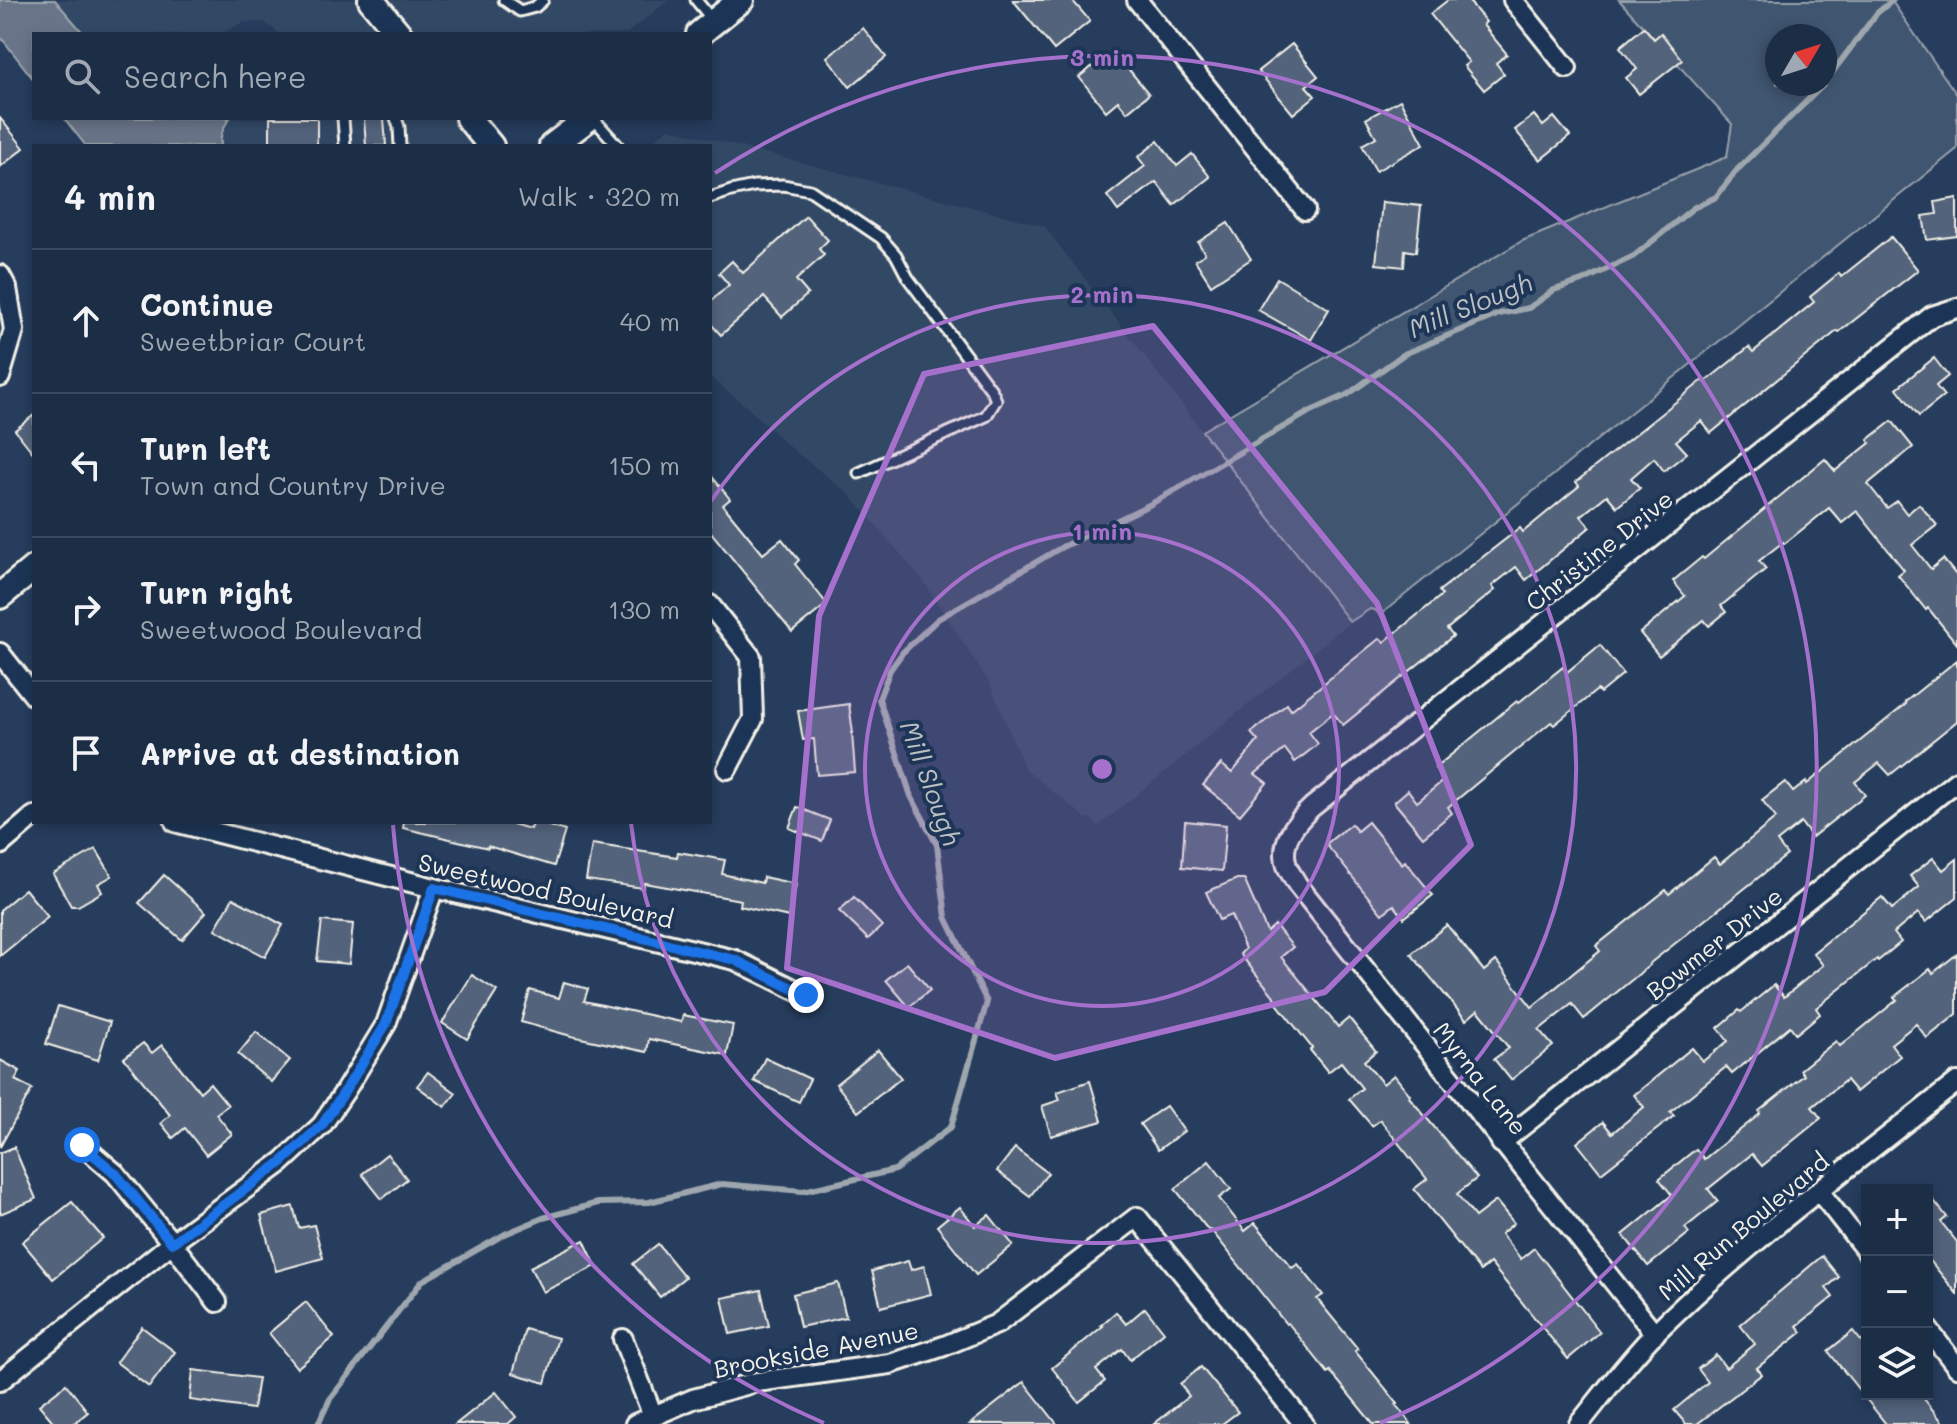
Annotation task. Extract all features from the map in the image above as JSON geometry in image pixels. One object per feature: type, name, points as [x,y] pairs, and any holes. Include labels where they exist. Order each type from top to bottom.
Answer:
[{"type":"main road","points":[[371,0],[390,31]]},
{"type":"main road","points":[[706,28],[741,0]]},
{"type":"main road","points":[[470,120],[489,144]]},
{"type":"main road","points":[[555,144],[588,120]]},
{"type":"main road","points":[[0,596],[32,570]]},
{"type":"street","points":[[1137,0],[1305,210]]},
{"type":"street","points":[[1513,0],[1567,68]]},
{"type":"street","points":[[0,275],[7,288],[14,330],[0,377]]},
{"type":"street","name":"Christine Drive","points":[[1285,845],[1295,823],[1312,807],[1932,316],[1957,308]]},
{"type":"street","points":[[712,608],[751,657],[753,719],[727,769]]},
{"type":"street","points":[[0,653],[32,693]]},
{"type":"street","name":"Bowmer Drive","points":[[1501,1143],[1957,781]]},
{"type":"street","points":[[0,845],[32,818]]},
{"type":"street","name":"Sweetwood Boulevard","points":[[183,824],[735,960],[806,995]]},
{"type":"street","name":"Myrna Lane","points":[[1285,845],[1286,865],[1297,884],[1655,1334]]},
{"type":"street","points":[[0,1381],[172,1243],[282,1162],[322,1125],[386,1024],[434,888]]},
{"type":"street","name":"Mill Run Boulevard","points":[[1579,1424],[1655,1334],[1704,1286],[1957,1082]]},
{"type":"street","points":[[82,1145],[115,1173],[217,1302]]},
{"type":"street","points":[[1819,1191],[1861,1244]]},
{"type":"street","name":"Brookside Avenue","points":[[635,1424],[693,1399],[757,1382],[890,1364],[944,1346],[997,1324],[1137,1217],[1302,1423]]},
{"type":"street","points":[[1933,1336],[1957,1367]]},
{"type":"street","points":[[623,1339],[653,1416]]},
{"type":"lane","points":[[504,0],[520,11],[535,7],[543,0]]},
{"type":"lane","points":[[696,0],[706,28]]},
{"type":"lane","points":[[343,120],[345,144]]},
{"type":"lane","points":[[397,120],[400,144]]},
{"type":"lane","points":[[593,120],[616,144]]},
{"type":"lane","points":[[712,197],[754,186],[783,185],[810,190],[881,238],[992,391],[996,400],[986,416],[859,473]]},
{"type":"highlighted area","points":[[1153,326],[1377,603],[1471,845],[1325,992],[1055,1058],[787,968],[819,616],[924,374]]},
{"type":"shaded area","points":[[0,0],[55,0],[82,32],[32,32],[32,77],[0,36]]},
{"type":"shaded area","points":[[55,0],[356,0],[382,32],[277,32],[264,22],[244,22],[224,32],[82,32]]},
{"type":"shaded area","points":[[386,0],[669,0],[629,32],[412,32]]},
{"type":"shaded area","points":[[1619,0],[1891,0],[1957,95],[1957,149],[1380,615],[1370,609],[1350,622],[1202,431],[1522,241],[1727,157],[1732,124]]},
{"type":"shaded area","points":[[66,120],[229,120],[222,131],[221,144],[84,144]]},
{"type":"shaded area","points":[[228,120],[455,120],[474,144],[221,144]]},
{"type":"shaded area","points":[[669,128],[1044,226],[1350,622],[1098,826],[1090,818],[1087,819],[1025,769],[990,684],[922,579],[849,494],[787,445],[712,379],[712,144],[649,144]]},
{"type":"building","points":[[1013,0],[1072,0],[1090,21],[1054,50]]},
{"type":"building","points":[[1448,0],[1468,0],[1486,22],[1483,25],[1507,54],[1496,63],[1504,74],[1484,90],[1464,66],[1469,62],[1430,14]]},
{"type":"building","points":[[1644,27],[1654,39],[1661,33],[1682,60],[1639,94],[1626,78],[1637,69],[1620,47]]},
{"type":"building","points":[[863,28],[886,57],[850,87],[827,57]]},
{"type":"building","points":[[1292,44],[1318,76],[1306,86],[1315,96],[1293,114],[1258,71]]},
{"type":"building","points":[[1113,50],[1149,94],[1127,112],[1118,101],[1106,111],[1079,77]]},
{"type":"building","points":[[1400,100],[1424,144],[1376,171],[1362,145],[1376,137],[1366,119]]},
{"type":"building","points":[[1534,115],[1543,126],[1554,117],[1570,136],[1540,160],[1515,130]]},
{"type":"building","points":[[0,118],[24,148],[0,167]]},
{"type":"building","points":[[270,120],[317,120],[317,144],[270,144]]},
{"type":"building","points":[[364,120],[384,120],[386,144],[366,144]]},
{"type":"building","points":[[1158,141],[1177,166],[1192,154],[1210,177],[1174,205],[1156,182],[1118,211],[1107,196],[1145,166],[1138,157]]},
{"type":"building","points":[[1957,198],[1957,236],[1927,240],[1923,216],[1937,214],[1935,202]]},
{"type":"building","points":[[1382,202],[1421,206],[1416,252],[1405,250],[1404,267],[1376,264]]},
{"type":"building","points":[[806,216],[828,240],[819,249],[824,255],[796,280],[808,294],[782,317],[764,297],[721,335],[712,325],[712,300],[729,285],[719,273],[732,261],[743,273]]},
{"type":"building","points":[[1228,223],[1251,259],[1211,285],[1195,260],[1205,254],[1198,242]]},
{"type":"building","points":[[1891,237],[1918,270],[1711,433],[1701,421],[1676,441],[1687,453],[1664,471],[1654,458],[1631,478],[1640,488],[1617,507],[1607,495],[1581,516],[1590,527],[1526,580],[1516,567],[1492,586],[1495,590],[1447,629],[1453,636],[1343,725],[1333,713],[1309,732],[1318,744],[1295,762],[1285,749],[1255,774],[1267,783],[1240,815],[1203,785],[1221,764],[1232,773],[1258,741],[1251,733],[1287,704],[1291,710],[1380,638],[1384,642],[1442,595],[1439,591],[1520,528],[1523,532],[1579,486],[1576,482],[1703,380],[1705,382],[1749,347],[1753,352],[1814,302],[1810,297]]},
{"type":"building","points":[[1277,278],[1329,309],[1311,340],[1258,310]]},
{"type":"building","points":[[1934,358],[1948,376],[1936,386],[1944,396],[1919,416],[1897,388]]},
{"type":"building","points":[[32,417],[32,451],[15,430]]},
{"type":"building","points":[[1892,421],[1913,447],[1868,484],[1887,508],[1897,501],[1907,514],[1919,504],[1937,525],[1912,545],[1931,569],[1943,559],[1957,576],[1957,644],[1898,575],[1904,570],[1857,511],[1842,523],[1829,508],[1759,561],[1766,569],[1721,606],[1726,612],[1709,626],[1704,620],[1659,656],[1640,633],[1685,596],[1673,581],[1825,459],[1835,471]]},
{"type":"building","points":[[712,476],[730,499],[723,505],[763,554],[782,539],[799,560],[795,564],[827,604],[792,632],[712,533]]},
{"type":"building","points":[[1600,645],[1623,674],[1600,693],[1597,690],[1554,725],[1551,722],[1448,807],[1452,813],[1423,837],[1394,802],[1408,790],[1417,802],[1444,780],[1435,768],[1517,701],[1563,667],[1567,672]]},
{"type":"building","points":[[1957,660],[1957,721],[1890,775],[1879,763],[1855,782],[1865,795],[1812,837],[1801,823],[1777,842],[1787,855],[1584,1019],[1572,1004],[1539,1030],[1553,1046],[1511,1080],[1494,1059],[1509,1048],[1478,1010],[1466,1020],[1411,954],[1447,925],[1484,971],[1496,961],[1532,1007],[1600,951],[1596,946],[1666,890],[1669,894],[1714,857],[1720,864],[1776,818],[1762,800],[1785,782],[1793,792],[1807,784]]},
{"type":"building","points":[[849,704],[855,772],[817,775],[814,739],[803,740],[798,711]]},
{"type":"building","points":[[797,807],[830,820],[822,841],[789,828]]},
{"type":"building","points":[[1185,821],[1226,825],[1222,871],[1182,867]]},
{"type":"building","points":[[1368,822],[1402,864],[1405,861],[1433,895],[1404,918],[1394,905],[1382,914],[1326,844],[1351,824],[1357,831]]},
{"type":"building","points":[[404,824],[513,824],[530,829],[532,824],[543,824],[565,831],[554,866],[488,846],[403,828]]},
{"type":"building","points":[[592,844],[677,857],[678,852],[725,860],[722,874],[762,883],[763,877],[796,884],[789,917],[740,906],[741,900],[644,883],[643,888],[586,880]]},
{"type":"building","points":[[96,849],[112,876],[98,884],[102,892],[78,906],[71,906],[53,874]]},
{"type":"building","points":[[1933,858],[1943,870],[1957,859],[1957,897],[1926,922],[1918,913],[1894,933],[1901,942],[1816,1008],[1820,1014],[1796,1034],[1790,1026],[1732,1074],[1726,1067],[1670,1112],[1674,1116],[1601,1173],[1577,1143],[1603,1122],[1612,1133],[1644,1107],[1634,1095],[1692,1048],[1703,1061],[1728,1041],[1718,1028],[1774,985],[1784,997],[1823,965],[1813,953],[1882,897],[1892,909],[1919,887],[1910,876]]},
{"type":"building","points":[[164,875],[206,912],[182,940],[139,903]]},
{"type":"building","points":[[1244,879],[1267,932],[1275,925],[1293,947],[1281,957],[1338,1027],[1349,1018],[1376,1051],[1364,1061],[1383,1084],[1394,1075],[1477,1178],[1457,1194],[1475,1217],[1496,1201],[1514,1223],[1501,1234],[1521,1259],[1534,1248],[1600,1332],[1568,1359],[1490,1263],[1480,1271],[1414,1189],[1427,1179],[1380,1120],[1372,1126],[1349,1099],[1362,1088],[1341,1062],[1328,1072],[1240,954],[1245,949],[1231,915],[1219,920],[1206,892]]},
{"type":"building","points":[[25,889],[48,917],[0,956],[0,910]]},
{"type":"building","points":[[854,897],[882,926],[868,939],[839,911]]},
{"type":"building","points":[[233,898],[283,925],[265,957],[215,929]]},
{"type":"building","points":[[322,921],[353,924],[349,964],[317,961]]},
{"type":"building","points":[[1957,954],[1957,1014],[1927,1038],[1916,1024],[1891,1044],[1900,1056],[1856,1092],[1846,1080],[1812,1107],[1821,1118],[1762,1166],[1752,1154],[1708,1189],[1718,1201],[1685,1228],[1689,1233],[1648,1266],[1623,1235],[1672,1195],[1659,1179],[1696,1149],[1704,1159],[1804,1075],[1800,1070],[1836,1041],[1840,1046],[1897,1000],[1894,997],[1930,969],[1933,973]]},
{"type":"building","points":[[907,963],[930,990],[909,1007],[886,980]]},
{"type":"building","points":[[472,975],[497,991],[467,1039],[442,1023]]},
{"type":"building","points":[[564,982],[588,989],[584,1001],[681,1022],[683,1015],[733,1025],[727,1055],[649,1039],[647,1052],[521,1022],[530,990],[559,998]]},
{"type":"building","points":[[58,1006],[110,1022],[98,1060],[46,1044]]},
{"type":"building","points":[[256,1032],[290,1060],[271,1082],[238,1054]]},
{"type":"building","points":[[143,1043],[152,1053],[162,1045],[200,1092],[210,1083],[228,1105],[216,1114],[232,1134],[206,1155],[185,1128],[173,1138],[161,1123],[170,1115],[124,1058]]},
{"type":"building","points":[[878,1050],[901,1078],[858,1112],[836,1084]]},
{"type":"building","points":[[765,1058],[810,1079],[799,1102],[754,1081]]},
{"type":"building","points":[[0,1060],[20,1071],[15,1080],[32,1089],[0,1147]]},
{"type":"building","points":[[428,1072],[456,1093],[445,1107],[417,1086]]},
{"type":"building","points":[[1090,1081],[1102,1121],[1051,1136],[1042,1106],[1060,1100],[1057,1092]]},
{"type":"building","points":[[1166,1106],[1184,1131],[1158,1150],[1140,1124]]},
{"type":"building","points":[[14,1147],[36,1199],[0,1214],[0,1153]]},
{"type":"building","points":[[1015,1148],[1048,1173],[1030,1196],[997,1171]]},
{"type":"building","points":[[387,1154],[407,1179],[382,1199],[362,1174]]},
{"type":"building","points":[[1209,1161],[1231,1189],[1219,1198],[1245,1231],[1255,1223],[1292,1268],[1298,1264],[1323,1295],[1317,1299],[1358,1349],[1355,1351],[1411,1424],[1373,1424],[1175,1189]]},
{"type":"building","points":[[1933,1200],[1947,1217],[1941,1222],[1957,1242],[1957,1294],[1933,1264]]},
{"type":"building","points":[[72,1202],[103,1238],[53,1279],[22,1242]]},
{"type":"building","points":[[293,1206],[299,1228],[314,1225],[323,1258],[276,1271],[261,1215]]},
{"type":"building","points":[[960,1207],[975,1226],[989,1215],[1013,1245],[976,1275],[937,1226]]},
{"type":"building","points":[[584,1240],[596,1266],[543,1292],[530,1267]]},
{"type":"building","points":[[658,1244],[685,1277],[660,1297],[633,1264]]},
{"type":"building","points":[[1822,1256],[1839,1277],[1826,1288],[1833,1297],[1797,1326],[1802,1332],[1757,1368],[1762,1374],[1697,1424],[1686,1424],[1674,1410],[1708,1382],[1698,1369],[1716,1355],[1726,1368],[1755,1344],[1740,1325]]},
{"type":"building","points":[[908,1261],[911,1270],[924,1266],[931,1294],[881,1307],[872,1271]]},
{"type":"building","points":[[838,1283],[846,1317],[800,1327],[793,1294]]},
{"type":"building","points":[[761,1290],[769,1326],[730,1334],[722,1298]]},
{"type":"building","points":[[306,1302],[334,1337],[297,1368],[269,1333]]},
{"type":"building","points":[[1145,1308],[1164,1332],[1130,1360],[1122,1349],[1096,1370],[1105,1381],[1079,1402],[1052,1368],[1116,1312],[1126,1324]]},
{"type":"building","points":[[142,1327],[175,1352],[149,1387],[116,1362]]},
{"type":"building","points":[[525,1329],[558,1338],[545,1383],[513,1373]]},
{"type":"building","points":[[1853,1331],[1861,1341],[1861,1393],[1828,1351]]},
{"type":"building","points":[[1201,1367],[1238,1412],[1222,1424],[1154,1424],[1189,1396],[1180,1384]]},
{"type":"building","points":[[193,1370],[258,1378],[253,1409],[190,1400]]},
{"type":"building","points":[[1024,1382],[1057,1424],[970,1424]]},
{"type":"building","points":[[66,1384],[88,1412],[73,1424],[55,1424],[39,1405]]},
{"type":"building","points":[[496,1392],[516,1417],[508,1424],[456,1424]]},
{"type":"building","points":[[1867,1400],[1925,1400],[1944,1424],[1886,1424]]},
{"type":"waterway","name":"Mill Slough","points":[[1837,66],[1877,13],[1893,0]]},
{"type":"waterway","name":"Mill Slough","points":[[318,1424],[330,1399],[422,1281],[505,1234],[543,1218],[598,1203],[649,1202],[722,1184],[803,1191],[895,1170],[951,1127],[987,1002],[946,917],[937,845],[911,796],[879,699],[890,670],[903,652],[938,619],[1062,547],[1151,504],[1309,412],[1347,395],[1404,354],[1499,314],[1529,308],[1554,290],[1582,281],[1634,256],[1693,208],[1716,197],[1737,170],[1812,96]]},
{"type":"route","points":[[82,1145],[115,1173],[172,1243],[223,1206],[282,1162],[322,1125],[345,1091],[386,1024],[434,888],[735,960],[806,995]]}]
